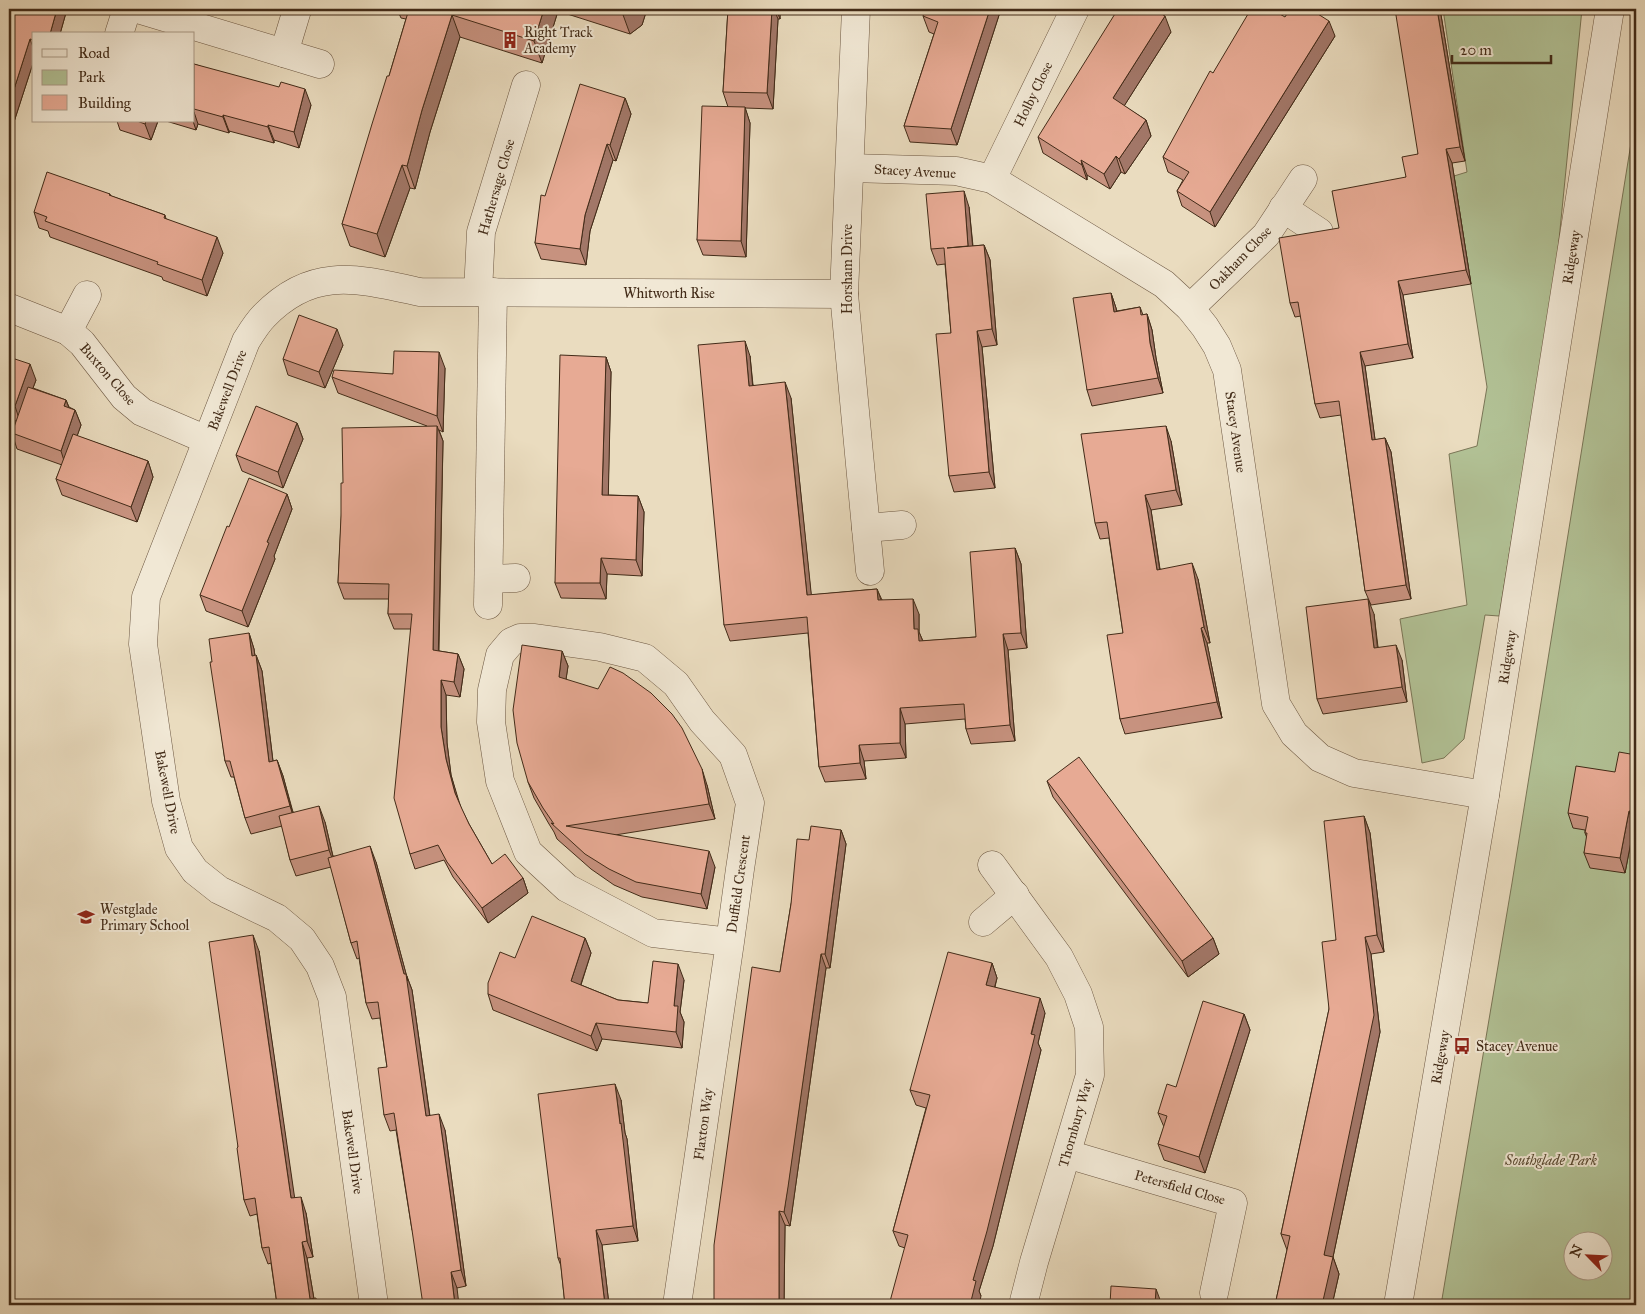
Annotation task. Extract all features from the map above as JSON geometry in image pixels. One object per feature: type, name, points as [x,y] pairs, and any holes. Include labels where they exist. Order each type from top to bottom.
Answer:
[{"type":"street","points":[[121,32],[127,9]]},
{"type":"street","points":[[138,9],[320,64]]},
{"type":"street","name":"Horsham Drive","points":[[856,9],[844,294],[870,571]]},
{"type":"street","name":"Holby Close","points":[[992,179],[1075,9]]},
{"type":"street","name":"Ridgeway","points":[[1398,1305],[1485,795],[1610,9]]},
{"type":"street","points":[[284,53],[297,10]]},
{"type":"street","name":"Hathersage Close","points":[[486,292],[481,232],[526,85]]},
{"type":"street","name":"Stacey Avenue","points":[[850,168],[956,171],[992,179],[1164,284],[1190,308],[1206,327],[1217,346],[1227,370],[1276,704],[1294,734],[1320,758],[1354,773],[1485,795]]},
{"type":"street","name":"Oakham Close","points":[[1190,308],[1266,235],[1303,179]]},
{"type":"street","points":[[1283,208],[1319,232]]},
{"type":"street","name":"Whitworth Rise","points":[[283,298],[304,287],[329,280],[358,280],[420,292],[844,294]]},
{"type":"street","points":[[486,292],[488,592],[516,578]]},
{"type":"street","points":[[68,331],[87,295]]},
{"type":"street","name":"Bakewell Drive","points":[[283,298],[262,317],[246,341],[146,597],[144,644],[166,801],[179,848],[194,871],[219,890],[277,918],[302,939],[320,966],[332,997],[374,1305]]},
{"type":"street","name":"Buxton Close","points":[[10,308],[68,331],[82,343],[124,397],[142,412],[207,440]]},
{"type":"street","points":[[866,528],[902,525]]},
{"type":"street","name":"Duffield Crescent","points":[[520,638],[535,638],[600,647],[645,658],[676,684],[702,721],[733,755],[750,803],[730,942],[653,932],[567,888],[528,852],[500,781],[491,722],[492,690],[500,655],[511,642],[520,638]]},
{"type":"street","name":"Thornbury Way","points":[[992,865],[1059,957],[1078,994],[1089,1028],[1090,1075],[1023,1305]]},
{"type":"street","points":[[982,922],[1015,895]]},
{"type":"street","name":"Flaxton Way","points":[[677,1305],[730,942]]},
{"type":"street","name":"Petersfield Close","points":[[1067,1154],[1233,1203],[1214,1293]]},
{"type":"green space","points":[[1443,9],[1582,9],[1556,270],[1499,616],[1485,615],[1464,739],[1444,758],[1422,763],[1400,619],[1467,605],[1449,454],[1477,446],[1487,387],[1454,176],[1467,172]]},
{"type":"green space","name":"Southglade Park","points":[[1636,112],[1636,1305],[1441,1305],[1512,883]]},
{"type":"building","points":[[9,9],[57,9],[51,32],[32,32],[32,40],[30,39],[9,105]]},
{"type":"building","points":[[409,9],[544,9],[534,41],[452,15],[422,110],[407,166],[402,165],[377,234],[342,224]]},
{"type":"building","points":[[613,9],[626,9],[622,12]]},
{"type":"building","points":[[728,9],[772,9],[767,93],[723,92]]},
{"type":"building","points":[[925,9],[990,9],[951,129],[904,126],[938,22],[923,16]]},
{"type":"building","points":[[1118,9],[1153,9],[1165,16],[1113,98],[1146,120],[1119,159],[1116,156],[1104,174],[1081,160],[1082,165],[1038,137]]},
{"type":"building","points":[[1251,9],[1271,9],[1285,17],[1290,9],[1310,9],[1329,21],[1210,212],[1177,191],[1189,172],[1163,157],[1210,71],[1213,73]]},
{"type":"building","points":[[1395,9],[1437,9],[1460,147],[1446,149],[1466,270],[1398,281],[1408,344],[1360,352],[1372,440],[1385,438],[1406,585],[1365,591],[1339,401],[1315,404],[1298,302],[1290,303],[1279,238],[1339,228],[1332,191],[1406,177],[1402,157],[1418,154]]},
{"type":"building","points":[[195,64],[279,87],[281,82],[305,89],[294,132],[223,115],[223,117],[195,109]]},
{"type":"building","points":[[580,84],[625,98],[610,145],[607,144],[585,215],[580,249],[535,243],[541,195],[545,196]]},
{"type":"building","points":[[702,106],[745,107],[741,241],[697,240]]},
{"type":"building","points":[[47,172],[165,215],[164,218],[217,237],[202,280],[45,221],[47,217],[34,212]]},
{"type":"building","points":[[964,191],[968,246],[947,248],[984,245],[992,329],[977,331],[989,472],[949,476],[936,334],[951,333],[944,248],[931,249],[926,194]]},
{"type":"building","points":[[1111,293],[1114,312],[1140,307],[1141,315],[1147,314],[1150,343],[1158,378],[1087,390],[1073,298]]},
{"type":"building","points":[[299,315],[337,329],[319,372],[283,359]]},
{"type":"building","points":[[745,341],[749,386],[785,382],[807,595],[877,589],[878,600],[913,599],[914,629],[918,629],[919,641],[976,637],[970,552],[1015,548],[1021,633],[1003,634],[1010,725],[966,729],[964,704],[900,708],[900,743],[859,745],[860,763],[819,767],[807,617],[724,625],[698,345]]},
{"type":"building","points":[[394,351],[439,352],[437,416],[332,377],[334,370],[393,374]]},
{"type":"building","points":[[560,355],[606,357],[602,495],[638,496],[636,560],[601,558],[600,583],[555,583]]},
{"type":"building","points":[[9,357],[30,364],[15,406],[9,404]]},
{"type":"building","points":[[28,387],[66,400],[64,406],[75,410],[61,451],[12,433]]},
{"type":"building","points":[[256,406],[297,423],[278,472],[236,455]]},
{"type":"building","points":[[437,426],[433,650],[458,654],[454,682],[441,680],[441,727],[446,759],[455,793],[462,809],[492,864],[505,854],[523,878],[482,908],[447,862],[438,845],[410,854],[394,798],[412,614],[388,614],[389,584],[338,583],[341,483],[343,483],[342,428]]},
{"type":"building","points":[[1166,426],[1176,490],[1145,495],[1157,570],[1192,563],[1204,627],[1201,628],[1217,702],[1120,719],[1107,635],[1123,633],[1107,522],[1095,523],[1081,434]]},
{"type":"building","points":[[73,434],[148,461],[131,507],[56,479]]},
{"type":"building","points":[[249,478],[287,494],[242,611],[200,595],[227,526],[229,527]]},
{"type":"building","points":[[1368,599],[1374,648],[1396,645],[1402,687],[1317,699],[1306,607]]},
{"type":"building","points":[[249,633],[252,656],[256,655],[269,762],[277,760],[290,806],[245,818],[230,761],[225,761],[210,662],[212,662],[209,639]]},
{"type":"building","points":[[522,645],[562,651],[559,677],[598,689],[610,667],[623,673],[651,693],[672,714],[682,728],[702,769],[709,804],[566,826],[709,851],[701,894],[636,882],[609,869],[585,854],[551,823],[554,824],[528,782],[517,743],[513,710]]},
{"type":"building","points":[[1619,752],[1636,755],[1636,812],[1629,811],[1620,858],[1584,853],[1588,817],[1568,813],[1576,766],[1615,772]]},
{"type":"building","points":[[1079,757],[1213,938],[1182,961],[1047,781]]},
{"type":"building","points":[[319,806],[329,850],[290,860],[279,816]]},
{"type":"building","points":[[1364,816],[1377,935],[1365,937],[1374,1015],[1324,1255],[1333,1257],[1322,1305],[1275,1305],[1290,1236],[1281,1234],[1329,1009],[1322,942],[1336,940],[1324,821]]},
{"type":"building","points":[[811,826],[841,830],[825,954],[821,954],[784,1212],[779,1211],[779,1305],[714,1305],[714,1245],[752,967],[780,972],[791,904],[797,839],[809,840]]},
{"type":"building","points":[[370,846],[404,974],[406,974],[426,1116],[439,1114],[461,1270],[451,1272],[455,1305],[423,1305],[394,1113],[384,1115],[378,1068],[387,1067],[378,1002],[366,1003],[357,941],[351,943],[328,858]]},
{"type":"building","points":[[532,916],[585,938],[571,981],[618,1000],[648,1003],[653,961],[678,964],[674,1006],[678,1006],[676,1032],[596,1023],[591,1036],[488,994],[488,983],[500,952],[515,958]]},
{"type":"building","points":[[253,935],[291,1198],[301,1197],[307,1241],[302,1242],[310,1299],[316,1298],[317,1305],[270,1305],[277,1304],[269,1247],[262,1248],[255,1198],[244,1200],[209,942]]},
{"type":"building","points":[[948,952],[992,963],[986,985],[1040,998],[1031,1034],[1035,1035],[987,1231],[973,1280],[976,1281],[970,1305],[889,1305],[908,1235],[893,1231],[930,1095],[910,1090]]},
{"type":"building","points":[[1203,1001],[1244,1014],[1199,1157],[1158,1144],[1167,1116],[1158,1113],[1167,1084],[1176,1087]]},
{"type":"building","points":[[615,1084],[633,1226],[596,1230],[605,1305],[565,1305],[538,1094]]},
{"type":"building","points":[[1111,1286],[1156,1289],[1155,1305],[1110,1305]]},
{"type":"place","name":"Right Track Academy","points":[[510,40]]},
{"type":"place","name":"Westglade Primary School","points":[[86,917]]},
{"type":"place","name":"Stacey Avenue","points":[[1462,1046]]}]
